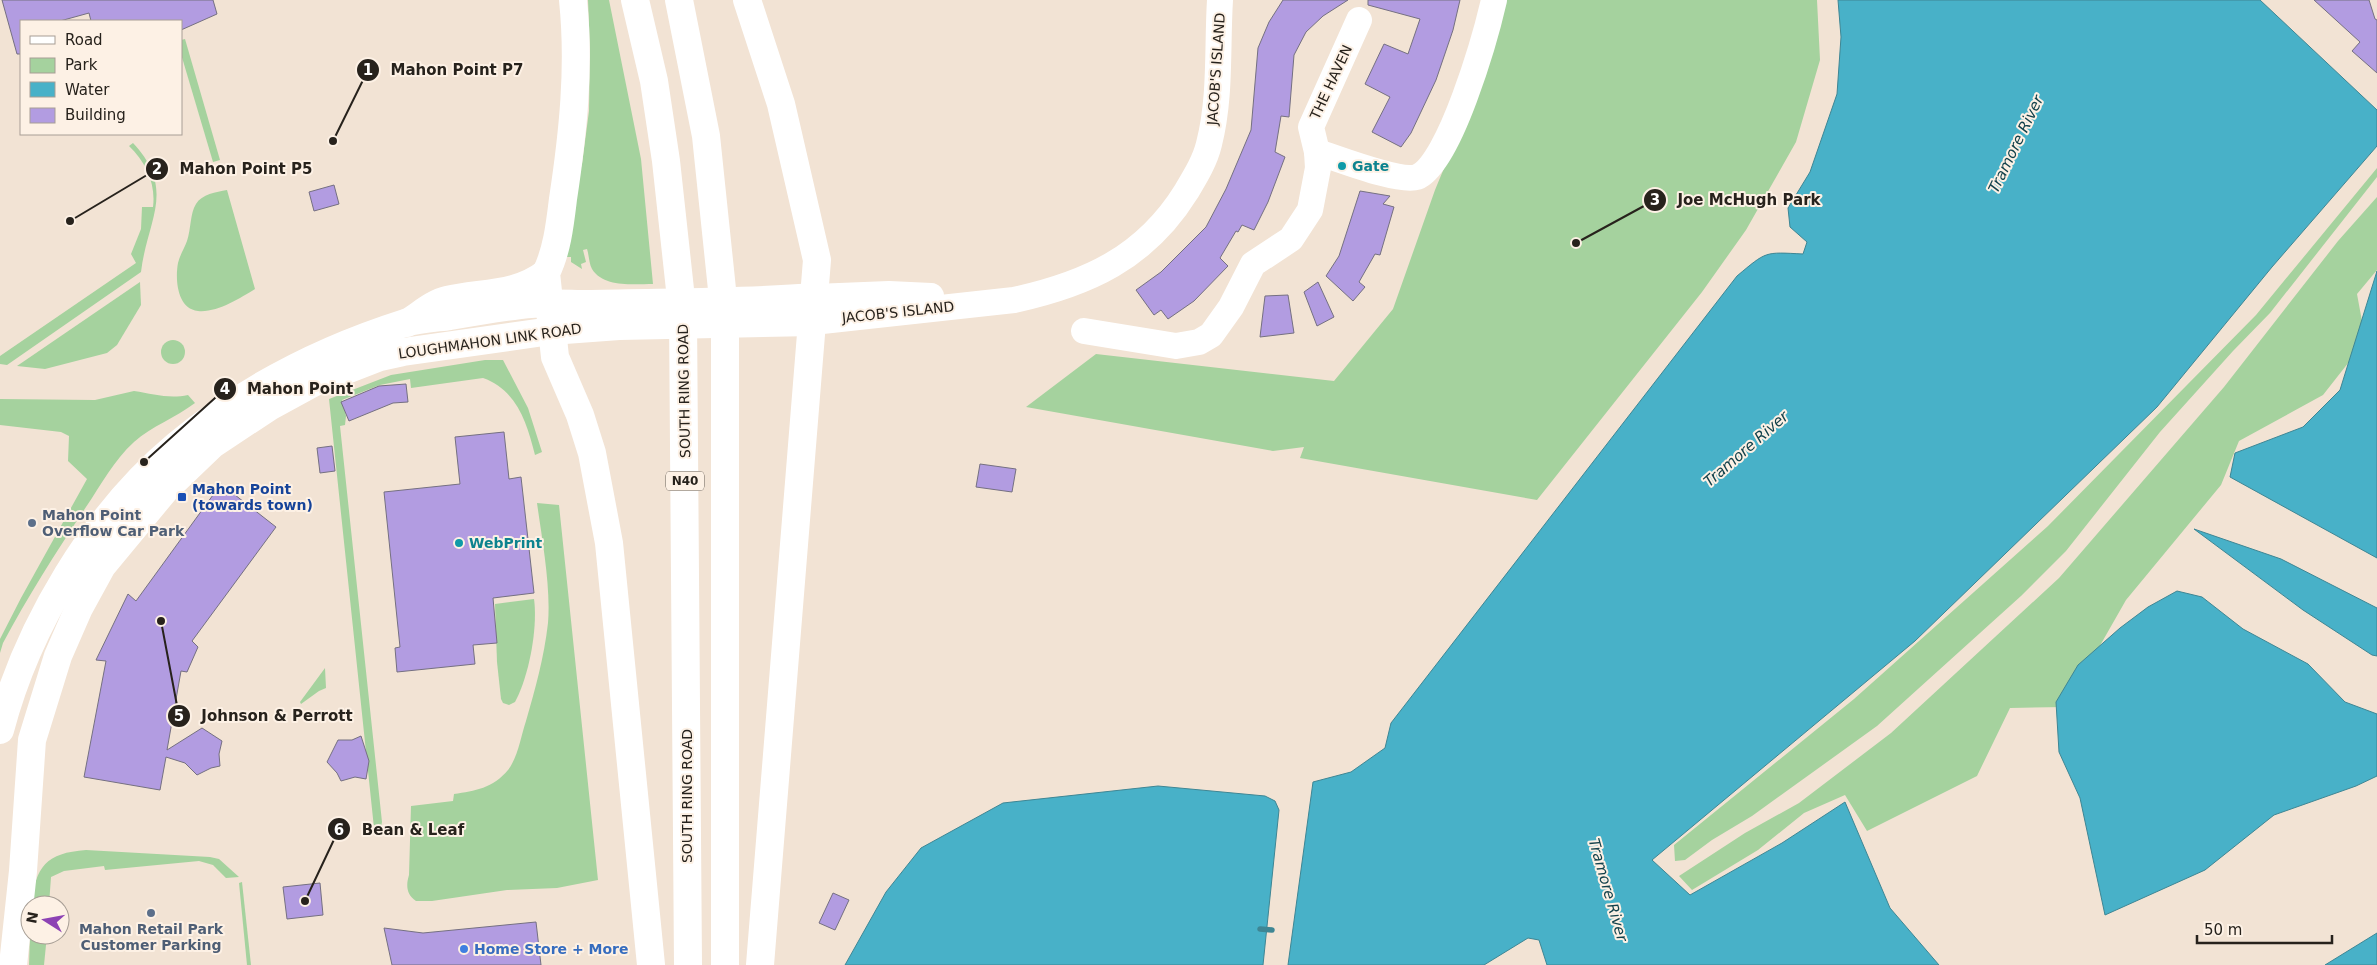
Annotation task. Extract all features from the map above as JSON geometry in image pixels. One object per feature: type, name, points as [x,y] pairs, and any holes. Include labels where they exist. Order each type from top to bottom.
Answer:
[{"type":"main road","points":[[407,323],[445,300],[516,289],[533,283],[546,273],[552,262],[573,130],[577,53],[573,0]]},
{"type":"main road","name":"SOUTH RING ROAD","points":[[635,0],[654,81],[666,161],[683,317],[688,965]]},
{"type":"main road","points":[[679,0],[706,136],[725,318],[725,965]]},
{"type":"main road","points":[[747,0],[781,104],[817,260],[760,965]]},
{"type":"main road","points":[[546,273],[551,330],[557,364],[580,415],[592,453],[610,552],[651,965]]},
{"type":"main road","name":"LOUGHMAHON LINK ROAD","points":[[0,730],[20,667],[51,601],[108,518],[142,478],[175,446],[202,424],[276,377],[331,352],[407,323],[521,305],[549,303],[618,315],[770,312],[814,309]]},
{"type":"main road","name":"LOUGHMAHON LINK ROAD","points":[[13,965],[23,872],[32,740],[58,656],[91,583],[112,552],[165,490],[213,444],[263,411],[313,383],[380,357],[551,330],[618,315]]},
{"type":"street","name":"JACOB'S ISLAND","points":[[814,309],[889,294],[1014,300],[1062,288],[1109,268],[1148,239],[1179,204],[1196,175],[1209,146],[1217,94],[1220,0]]},
{"type":"street","points":[[1317,152],[1407,178],[1417,177],[1427,169],[1447,136],[1474,75],[1494,0]]},
{"type":"street","name":"THE HAVEN","points":[[1084,331],[1176,346],[1199,342],[1212,335],[1231,307],[1253,264],[1291,239],[1310,210],[1316,186],[1317,152],[1312,135],[1313,118],[1335,76],[1359,20]]},
{"type":"green space","points":[[588,0],[609,0],[641,159],[653,284],[620,284],[604,279],[592,269],[587,249],[583,250],[586,262],[581,264],[582,269],[571,262],[571,257],[562,257],[572,199],[582,164],[589,111],[590,49]]},
{"type":"green space","points":[[1505,0],[1817,0],[1820,60],[1796,142],[1746,230],[1702,292],[1537,500],[1300,458],[1304,447],[1273,451],[1026,407],[1096,354],[1334,381],[1393,309],[1435,190],[1495,45]]},
{"type":"green space","points":[[185,39],[220,160],[213,162],[182,57],[182,40]]},
{"type":"green space","points":[[133,143],[146,160],[154,176],[156,191],[156,206],[141,272],[7,365],[0,364],[0,356],[136,263],[131,254],[141,229],[142,207],[153,207],[154,198],[145,166],[129,146]]},
{"type":"green space","points":[[2377,168],[2377,177],[2270,313],[2160,432],[2066,551],[2021,596],[1877,726],[1752,816],[1712,840],[1685,860],[1675,861],[1674,845],[1854,699],[2048,526],[2256,315]]},
{"type":"green space","points":[[227,190],[255,289],[213,310],[198,311],[186,305],[179,292],[177,285],[178,263],[187,241],[196,204],[206,196]]},
{"type":"green space","points":[[2377,197],[2377,270],[2357,294],[2364,332],[2356,353],[2323,395],[2239,441],[2221,485],[2126,600],[2065,707],[2010,708],[1977,776],[1867,831],[1845,795],[1804,813],[1758,850],[1692,890],[1679,876],[1745,833],[1799,803],[1891,733],[2059,578],[2224,387],[2338,241]]},
{"type":"green space","points":[[140,282],[141,305],[117,345],[107,353],[45,369],[17,366]]},
{"type":"green space","points":[[173,340],[182,343],[185,352],[182,361],[173,364],[164,361],[161,352],[164,343]]},
{"type":"green space","points":[[485,360],[503,360],[528,408],[542,452],[535,455],[524,420],[512,399],[495,383],[483,378],[411,388],[410,379],[380,385],[342,400],[346,416],[345,425],[340,426],[382,822],[380,833],[372,830],[374,828],[329,399],[391,375]]},
{"type":"green space","points":[[134,391],[154,395],[188,395],[195,403],[141,436],[120,457],[42,575],[3,643],[0,653],[0,639],[87,479],[68,461],[69,436],[61,432],[0,425],[0,399],[95,400]]},
{"type":"green space","points":[[537,503],[559,505],[598,880],[557,888],[507,890],[432,901],[416,901],[410,895],[407,886],[411,806],[453,801],[454,794],[490,785],[508,770],[519,746],[539,674],[548,623],[547,579]]},
{"type":"green space","points":[[534,599],[535,624],[528,666],[515,702],[509,705],[503,703],[501,699],[497,662],[495,604]]},
{"type":"green space","points":[[325,668],[326,688],[301,704],[300,702]]},
{"type":"green space","points":[[86,850],[210,857],[219,859],[239,877],[226,878],[213,865],[199,861],[105,870],[104,866],[64,871],[51,877],[50,895],[33,895],[36,880],[45,864],[61,854]]},
{"type":"green space","points":[[242,882],[251,965],[247,965],[239,883]]},
{"type":"green space","points":[[30,945],[46,945],[44,965],[29,965]]},
{"type":"water","name":"Tramore River","points":[[1838,0],[2260,0],[2377,110],[2377,146],[2272,267],[2157,407],[1915,641],[1652,860],[1690,895],[1782,843],[1845,802],[1890,908],[1939,965],[1547,965],[1539,940],[1528,938],[1484,965],[1288,965],[1313,782],[1351,772],[1385,748],[1391,723],[1737,276],[1754,262],[1773,253],[1803,254],[1807,242],[1790,227],[1788,208],[1810,172],[1837,94],[1841,37]]},
{"type":"water","points":[[2377,271],[2377,558],[2230,477],[2235,453],[2303,427],[2340,390]]},
{"type":"water","points":[[2194,529],[2281,559],[2377,608],[2377,656],[2372,655],[2303,610]]},
{"type":"water","points":[[2177,591],[2202,597],[2243,629],[2308,664],[2345,702],[2377,714],[2377,776],[2356,786],[2274,815],[2205,870],[2105,915],[2080,798],[2059,752],[2056,702],[2078,665],[2120,628],[2148,607]]},
{"type":"water","points":[[1158,786],[1265,796],[1275,801],[1279,810],[1263,965],[845,965],[886,892],[921,848],[1003,803]]},
{"type":"water","points":[[2377,933],[2377,965],[2325,965]]},
{"type":"building","points":[[2,0],[213,0],[217,14],[182,30],[182,20],[91,20],[89,13],[64,20],[20,20],[20,54],[17,54]]},
{"type":"building","points":[[1283,0],[1348,0],[1323,16],[1306,32],[1294,55],[1289,117],[1281,116],[1275,152],[1285,157],[1268,202],[1254,230],[1242,225],[1238,232],[1236,231],[1220,258],[1228,266],[1194,301],[1168,319],[1161,310],[1154,315],[1136,290],[1161,272],[1206,227],[1226,189],[1251,130],[1258,48],[1269,22]]},
{"type":"building","points":[[1368,0],[1460,0],[1453,30],[1436,80],[1411,133],[1401,147],[1372,132],[1390,97],[1365,84],[1384,44],[1408,54],[1420,19],[1368,5]]},
{"type":"building","points":[[2314,0],[2369,0],[2377,20],[2377,73],[2352,51],[2360,42]]},
{"type":"building","points":[[334,185],[339,204],[314,211],[309,192]]},
{"type":"building","points":[[1360,191],[1390,196],[1383,204],[1394,207],[1380,255],[1375,254],[1359,282],[1365,287],[1353,301],[1326,276],[1339,256]]},
{"type":"building","points":[[1318,282],[1334,317],[1317,326],[1304,292]]},
{"type":"building","points":[[1288,295],[1294,333],[1260,337],[1265,296]]},
{"type":"building","points":[[406,384],[408,402],[393,403],[349,421],[341,402],[379,386]]},
{"type":"building","name":"WebPrint","points":[[504,432],[509,479],[521,477],[534,593],[493,598],[497,643],[473,645],[475,664],[397,672],[395,648],[400,647],[384,492],[460,484],[455,437]]},
{"type":"building","points":[[332,446],[335,471],[320,473],[317,448]]},
{"type":"building","points":[[980,464],[1016,469],[1012,492],[976,487]]},
{"type":"building","points":[[221,484],[276,527],[192,641],[198,647],[187,672],[181,671],[167,750],[202,728],[222,741],[219,754],[220,766],[197,775],[185,763],[166,757],[160,790],[84,777],[106,661],[96,660],[128,594],[136,601]]},
{"type":"building","points":[[361,736],[369,761],[366,779],[355,777],[341,781],[337,773],[327,762],[338,740],[352,740]]},
{"type":"building","points":[[320,883],[323,915],[287,919],[283,887]]},
{"type":"building","points":[[833,893],[849,900],[835,930],[819,923]]},
{"type":"building","name":"Home Store + More","points":[[536,922],[541,965],[392,965],[384,928],[423,933]]},
{"type":"waterway","points":[[1260,929],[1272,930]]},
{"type":"place","name":"Mahon Point P7","points":[[333,141]]},
{"type":"place","name":"Gate","points":[[1342,166]]},
{"type":"place","name":"Mahon Point P5","points":[[70,221]]},
{"type":"place","name":"Joe McHugh Park","points":[[1576,243]]},
{"type":"place","name":"Mahon Point","points":[[144,462]]},
{"type":"place","name":"Mahon Point (towards town)","points":[[182,497]]},
{"type":"place","name":"Mahon Point Overflow Car Park","points":[[32,523]]},
{"type":"place","name":"WebPrint","points":[[459,543]]},
{"type":"place","name":"Johnson & Perrott","points":[[161,621]]},
{"type":"place","name":"Bean & Leaf","points":[[305,901]]},
{"type":"place","name":"Mahon Retail Park Customer Parking","points":[[151,913]]},
{"type":"place","name":"Home Store + More","points":[[464,949]]}]
